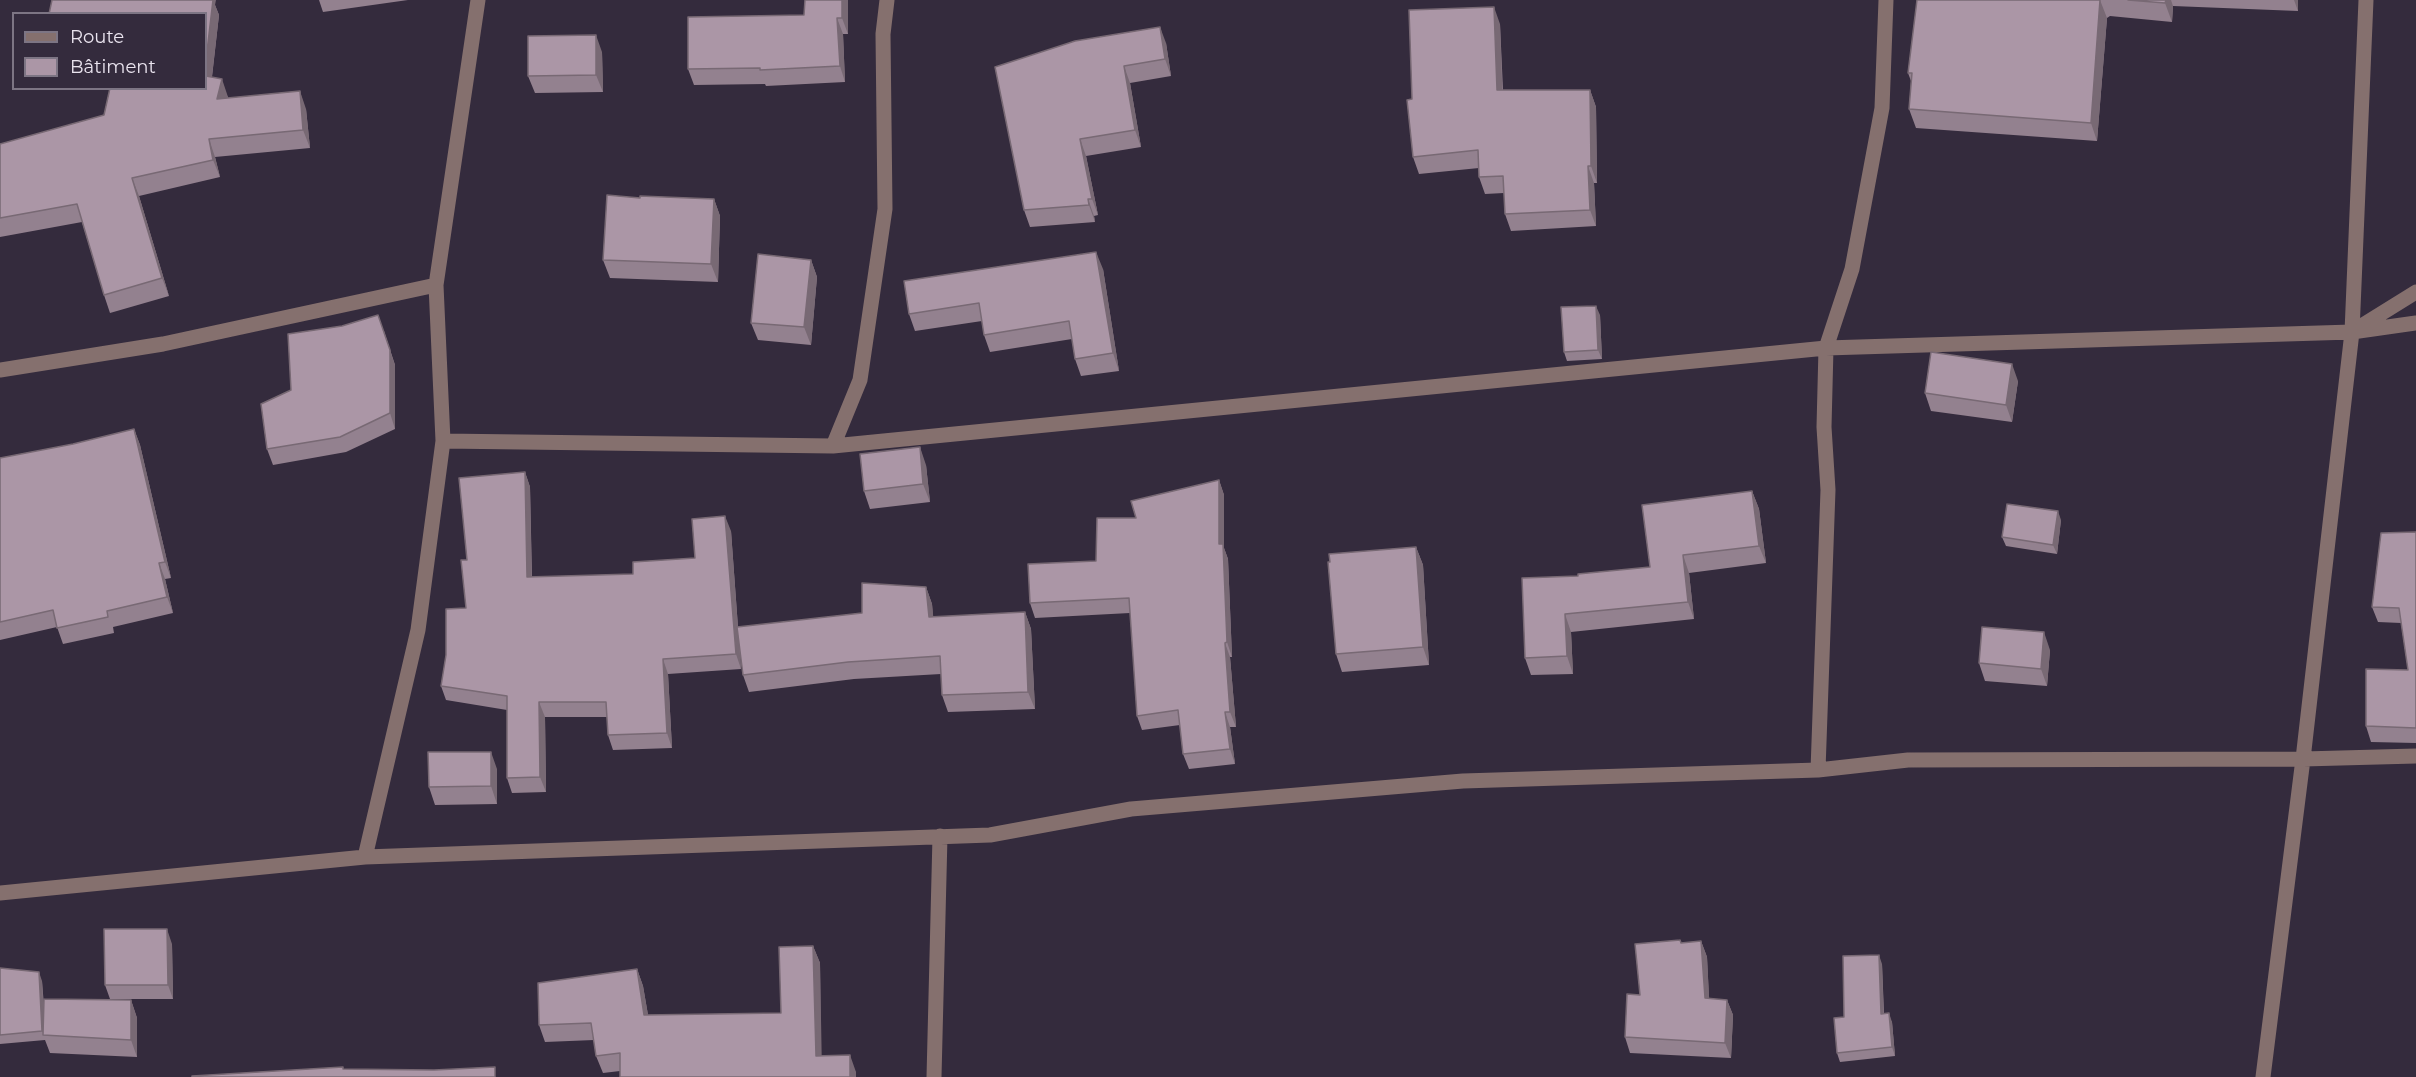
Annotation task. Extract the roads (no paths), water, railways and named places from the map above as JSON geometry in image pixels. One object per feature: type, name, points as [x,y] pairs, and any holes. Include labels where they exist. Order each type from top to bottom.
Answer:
[{"type":"street","points":[[365,857],[418,630],[443,441],[436,285],[478,0]]},
{"type":"street","points":[[832,446],[860,380],[885,209],[883,34],[887,0]]},
{"type":"street","points":[[1818,770],[1828,490],[1824,427],[1826,348],[1852,269],[1882,108],[1886,0]]},
{"type":"street","points":[[2263,1077],[2303,759],[2352,332],[2366,0]]},
{"type":"street","points":[[0,370],[163,344],[436,285]]},
{"type":"street","points":[[2352,332],[2416,292]]},
{"type":"street","points":[[443,441],[832,446],[1826,348],[2352,332],[2416,323]]},
{"type":"street","points":[[0,893],[365,857],[990,836],[1131,809],[1463,781],[1818,770],[1908,760],[2303,759],[2416,756]]},
{"type":"street","points":[[934,1077],[940,836]]}]
